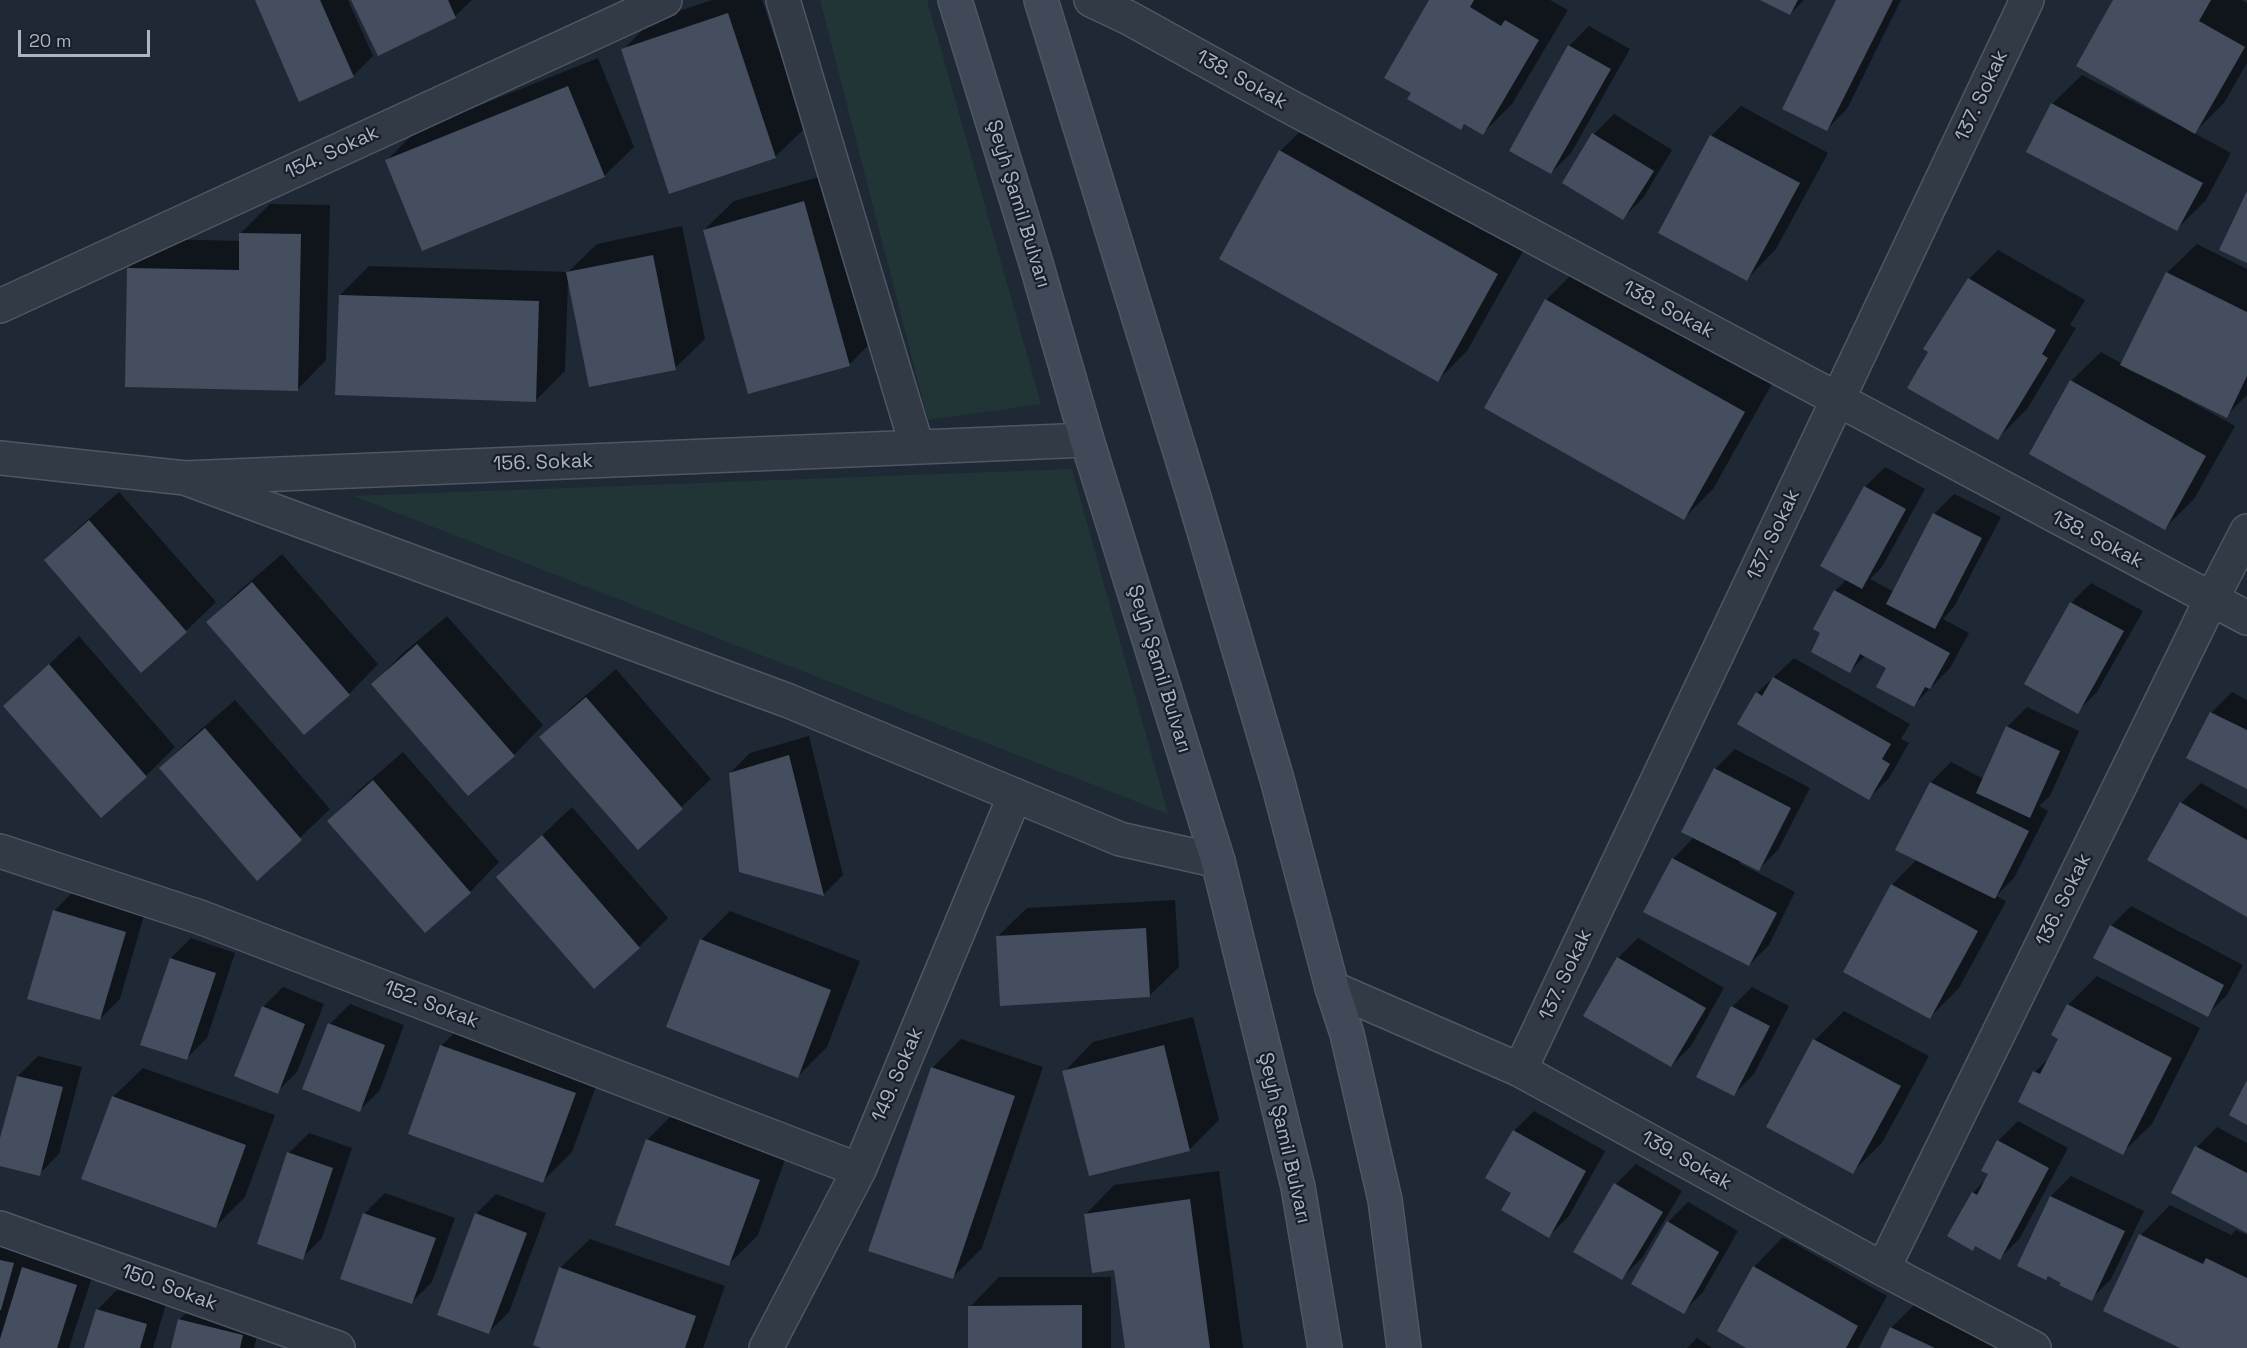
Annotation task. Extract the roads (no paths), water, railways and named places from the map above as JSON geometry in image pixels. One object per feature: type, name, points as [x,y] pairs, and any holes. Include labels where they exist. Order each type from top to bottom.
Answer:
[{"type":"main road","name":"Şeyh Şamil Bulvarı","points":[[956,0],[1033,251],[1087,440],[1218,861],[1298,1188],[1324,1348]]},
{"type":"main road","points":[[1041,0],[1193,494],[1277,779],[1332,988],[1347,1034],[1385,1200],[1404,1348]]},
{"type":"street","name":"154. Sokak","points":[[0,306],[665,0]]},
{"type":"street","points":[[783,0],[917,447]]},
{"type":"street","name":"138. Sokak","points":[[1091,0],[1134,9],[1281,102],[2247,618]]},
{"type":"street","name":"137. Sokak","points":[[1520,1070],[2027,0]]},
{"type":"street","name":"156. Sokak","points":[[0,458],[185,478],[1087,440]]},
{"type":"street","points":[[185,478],[789,701],[1120,839],[1218,861]]},
{"type":"street","name":"136. Sokak","points":[[1883,1269],[2247,531]]},
{"type":"street","name":"149. Sokak","points":[[766,1348],[859,1170],[1015,795]]},
{"type":"street","name":"152. Sokak","points":[[0,851],[200,917],[859,1170]]},
{"type":"street","name":"139. Sokak","points":[[1332,988],[1520,1070],[1883,1269],[2034,1348]]},
{"type":"street","name":"150. Sokak","points":[[0,1228],[338,1348]]}]
